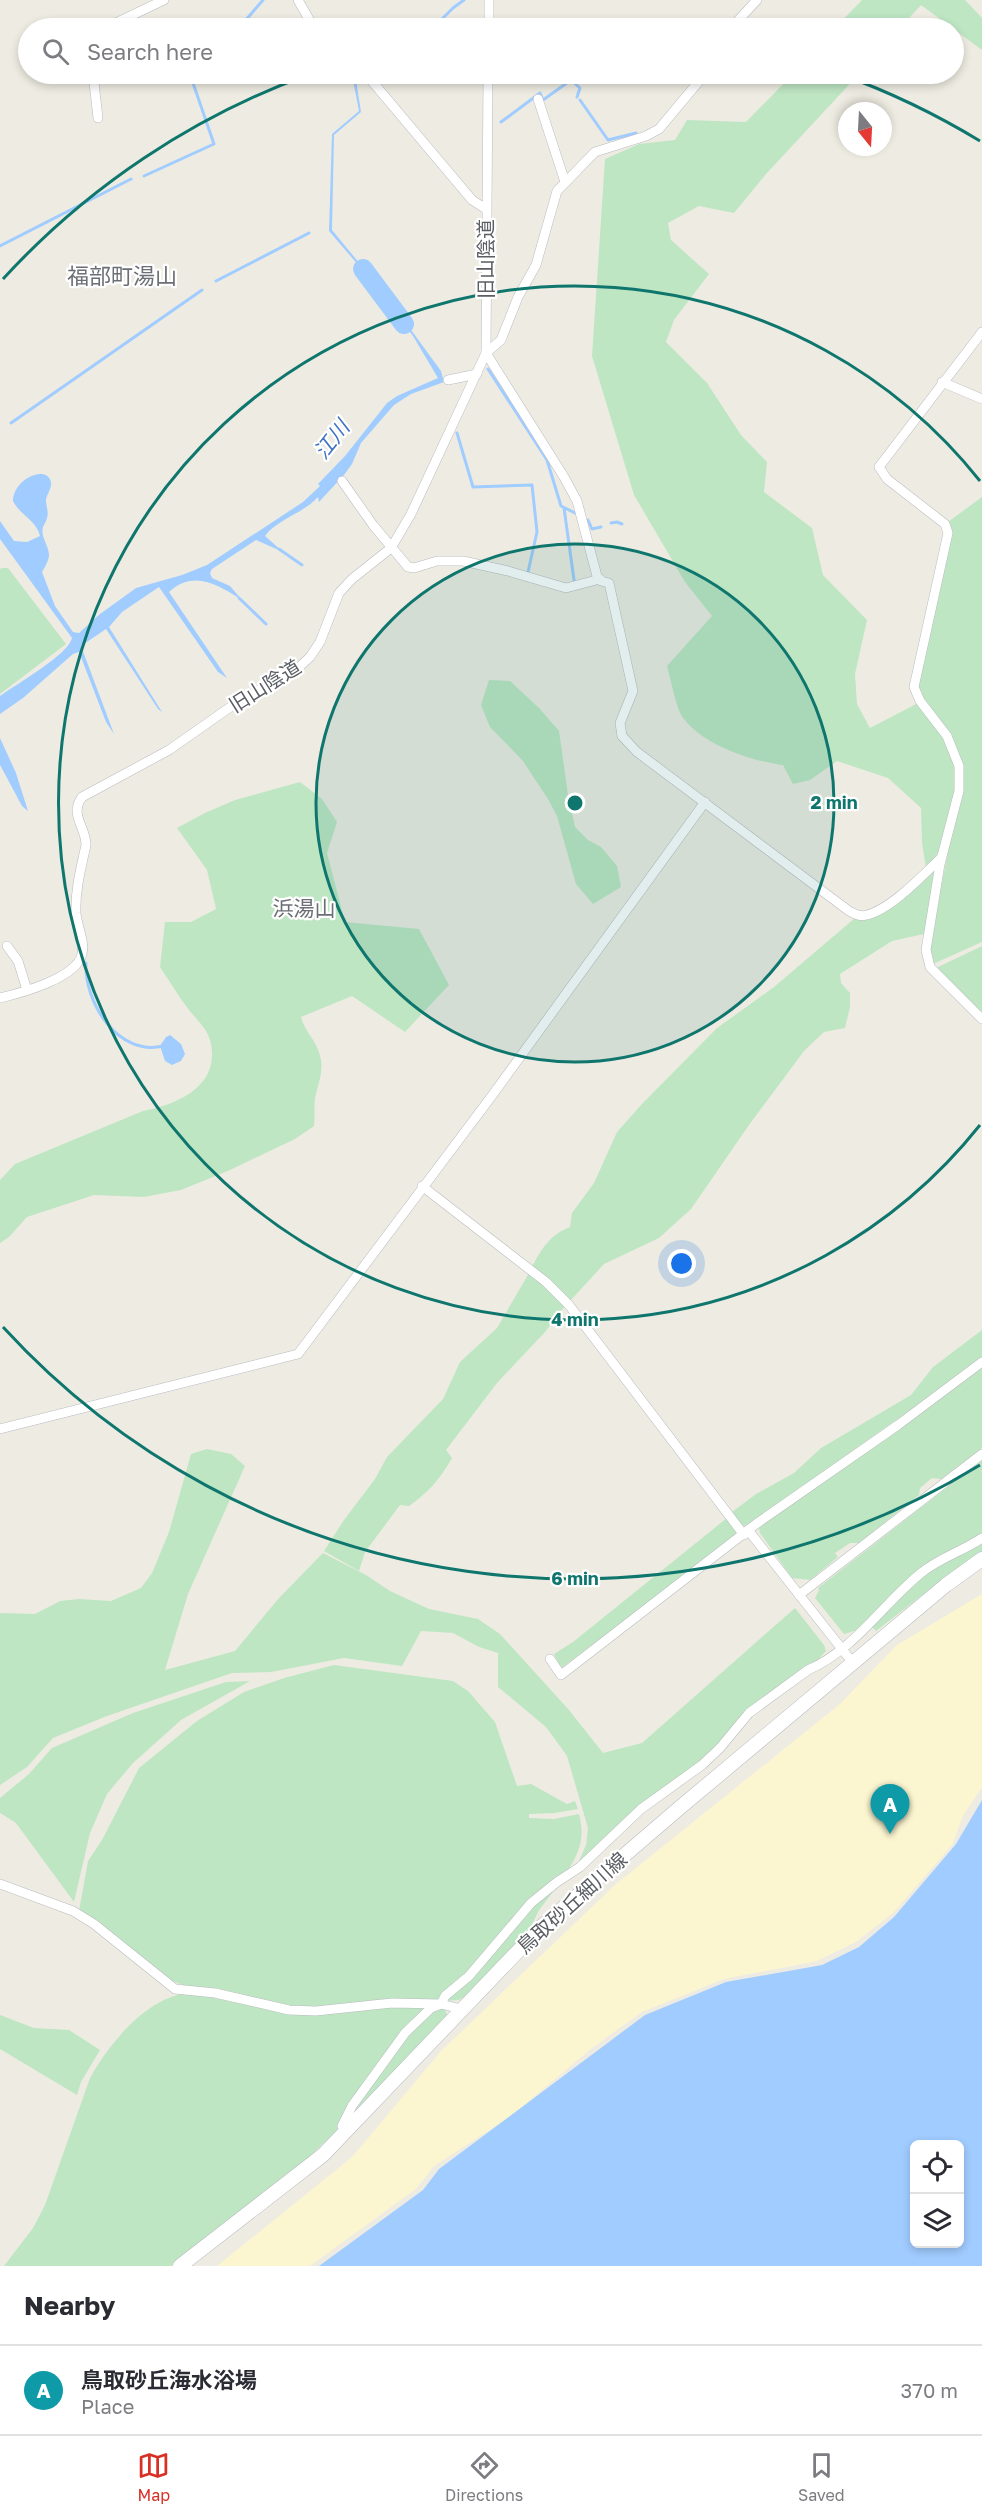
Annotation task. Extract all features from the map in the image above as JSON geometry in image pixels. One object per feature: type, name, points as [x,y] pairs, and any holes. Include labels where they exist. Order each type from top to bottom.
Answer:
[{"type":"main road","name":"鳥取砂丘細川線","points":[[180,2266],[323,2155],[541,1927],[946,1585],[982,1559]]},
{"type":"street","points":[[126,18],[164,0]]},
{"type":"street","points":[[298,0],[308,18]]},
{"type":"street","points":[[489,0],[489,18]]},
{"type":"street","points":[[740,18],[757,0]]},
{"type":"street","points":[[94,84],[98,118]]},
{"type":"street","points":[[374,84],[472,200],[486,209]]},
{"type":"street","name":"旧山陰道","points":[[0,998],[27,990],[66,973],[77,965],[82,954],[82,942],[76,915],[77,889],[86,838],[76,812],[77,804],[82,797],[169,750],[239,701],[296,670],[310,657],[320,642],[339,593],[352,579],[391,548],[435,466],[486,353],[488,84]]},
{"type":"street","points":[[697,84],[659,129],[646,136],[595,152],[565,182],[555,196],[536,265],[518,297],[501,340],[486,353],[577,501],[597,576],[609,583],[633,691],[620,723],[622,736],[637,752],[849,911],[858,915],[867,915],[884,906],[942,858]]},
{"type":"street","points":[[538,99],[565,182]]},
{"type":"street","points":[[982,332],[879,467],[887,479],[945,524],[948,533],[914,687],[920,701],[947,736],[958,766],[959,791],[942,858],[926,950],[930,967],[982,1019]]},
{"type":"street","points":[[448,380],[477,374]]},
{"type":"street","points":[[942,382],[982,399]]},
{"type":"street","points":[[342,481],[391,548],[408,567],[414,568],[437,561],[463,561],[566,588],[600,579]]},
{"type":"street","points":[[0,1429],[298,1354],[491,1097],[705,802]]},
{"type":"street","points":[[7,946],[18,961],[27,990]]},
{"type":"street","points":[[422,1186],[546,1282],[569,1305],[746,1532],[853,1663]]},
{"type":"street","points":[[550,1659],[561,1675],[746,1532],[898,1425],[982,1362]]},
{"type":"street","points":[[799,1595],[982,1454]]},
{"type":"street","points":[[342,2126],[352,2106],[405,2033],[431,2008],[441,2004],[445,1996],[469,1976],[531,1903],[580,1867],[640,1809],[702,1765],[720,1748],[749,1713],[865,1629],[880,1611],[920,1574],[982,1538]]},
{"type":"street","points":[[0,1884],[73,1911],[94,1924],[175,1989],[215,1993],[289,2010],[316,2011],[392,2002],[441,2004],[461,2009]]},
{"type":"green space","points":[[862,0],[965,0],[982,18],[982,50],[964,37],[964,18],[939,18],[921,5],[909,18],[845,18]]},
{"type":"green space","points":[[783,84],[850,84],[766,174],[734,213],[699,206],[668,223],[671,240],[709,274],[674,320],[666,342],[707,383],[741,435],[767,462],[764,492],[812,528],[823,575],[867,620],[855,674],[857,704],[870,728],[918,703],[942,734],[955,765],[956,786],[939,851],[926,868],[922,843],[921,808],[888,778],[837,761],[810,780],[793,784],[783,765],[743,756],[716,744],[703,737],[681,715],[667,666],[712,616],[685,582],[634,495],[592,356],[605,159],[639,144],[675,140],[687,120],[746,122]]},
{"type":"green space","points":[[982,497],[982,942],[933,964],[929,952],[949,846],[961,799],[962,765],[951,734],[919,692],[917,684],[952,529],[948,522]]},
{"type":"green space","points":[[8,568],[66,644],[0,694],[0,569]]},
{"type":"green space","points":[[489,680],[510,681],[539,708],[559,731],[575,827],[588,840],[601,847],[617,866],[621,887],[593,904],[576,884],[557,816],[548,799],[523,761],[490,727],[481,705]]},
{"type":"green space","points":[[300,782],[322,799],[337,822],[327,853],[345,922],[419,929],[449,985],[405,1032],[352,996],[301,1017],[319,1053],[321,1070],[315,1098],[314,1126],[295,1139],[181,1190],[144,1197],[94,1195],[27,1217],[9,1237],[0,1243],[0,1180],[15,1164],[143,1111],[170,1103],[194,1090],[204,1080],[210,1069],[212,1056],[210,1040],[160,967],[165,922],[191,922],[216,909],[207,870],[177,828],[235,800]]},
{"type":"green space","points":[[937,865],[924,934],[892,941],[840,974],[841,983],[850,993],[850,1007],[845,1028],[824,1032],[804,1051],[691,1209],[659,1238],[604,1264],[570,1301],[532,1267],[547,1243],[570,1227],[572,1213],[594,1183],[617,1132],[717,1028],[774,987],[855,918],[860,919]]},
{"type":"green space","points":[[982,946],[982,1016],[936,968]]},
{"type":"green space","points":[[529,1273],[565,1306],[545,1332],[497,1383],[446,1450],[452,1458],[439,1479],[409,1506],[400,1505],[365,1552],[359,1571],[324,1551],[375,1479],[387,1457],[443,1399],[460,1362],[497,1328]]},
{"type":"green space","points":[[982,1330],[982,1359],[755,1520],[744,1526],[740,1524],[732,1512],[756,1494],[794,1473],[821,1448],[911,1395],[933,1367]]},
{"type":"green space","points":[[982,1365],[982,1448],[941,1479],[932,1478],[920,1488],[919,1495],[859,1543],[850,1543],[835,1553],[838,1557],[810,1580],[792,1578],[760,1533],[759,1528],[762,1523],[889,1437]]},
{"type":"green space","points":[[207,1449],[231,1454],[245,1466],[188,1594],[165,1670],[235,1651],[279,1598],[323,1553],[366,1575],[390,1591],[429,1609],[478,1619],[500,1634],[569,1710],[603,1753],[642,1743],[795,1608],[824,1645],[826,1651],[816,1662],[749,1711],[720,1745],[576,1868],[586,1845],[588,1828],[567,1756],[546,1727],[498,1687],[498,1653],[479,1647],[453,1633],[421,1631],[402,1666],[344,1658],[271,1672],[232,1673],[107,1716],[53,1738],[27,1767],[0,1785],[0,1613],[35,1614],[60,1601],[79,1599],[111,1601],[141,1588],[152,1573],[169,1532],[191,1454]]},
{"type":"green space","points":[[982,1460],[982,1536],[949,1555],[864,1628],[844,1634],[815,1598],[818,1588]]},
{"type":"green space","points":[[727,1518],[739,1535],[561,1668],[554,1654],[573,1642]]},
{"type":"green space","points":[[982,1540],[982,1553],[939,1582],[876,1631],[872,1627],[919,1577]]},
{"type":"green space","points":[[334,1665],[453,1681],[468,1691],[495,1722],[517,1786],[531,1784],[567,1804],[575,1801],[578,1809],[529,1814],[529,1818],[554,1819],[579,1814],[581,1837],[575,1857],[567,1872],[440,2001],[299,2008],[185,1986],[168,1979],[79,1911],[88,1861],[102,1840],[139,1768],[197,1721],[244,1692],[284,1678]]},
{"type":"green space","points":[[250,1681],[181,1720],[133,1763],[107,1794],[90,1833],[74,1902],[16,1823],[0,1813],[0,1798],[29,1774],[52,1748],[133,1713],[226,1682]]},
{"type":"green space","points":[[563,1879],[539,1910],[529,1931],[469,1994],[459,2000],[444,2001],[527,1910]]},
{"type":"green space","points":[[194,1993],[282,2013],[390,2006],[429,2007],[346,2111],[338,2129],[307,2159],[171,2266],[4,2266],[33,2228],[45,2205],[90,2078],[98,2064],[120,2035],[147,2010],[178,1995]]},
{"type":"green space","points":[[434,2008],[445,2009],[447,2015],[345,2123],[382,2065]]},
{"type":"green space","points":[[0,2015],[34,2028],[69,2030],[100,2050],[81,2082],[77,2095],[0,2049]]},
{"type":"sand","points":[[982,1594],[982,1787],[963,1816],[952,1845],[894,1912],[856,1942],[817,1961],[724,1979],[642,2012],[592,2048],[511,2116],[434,2166],[416,2189],[310,2266],[217,2266],[352,2157],[442,2050],[616,1884],[840,1704],[897,1645]]},
{"type":"water","points":[[354,84],[357,84],[361,112],[334,135],[332,230],[378,288],[329,231],[332,134],[359,111]]},
{"type":"water","points":[[390,301],[441,371],[444,382],[411,394],[394,405],[361,443],[352,464],[344,475],[319,502],[318,497],[270,530],[265,536],[283,552],[256,540],[212,569],[210,573],[212,578],[230,586],[242,600],[215,585],[197,580],[187,581],[169,592],[227,678],[218,672],[159,587],[122,612],[109,627],[162,712],[106,629],[81,646],[114,734],[106,722],[79,652],[73,654],[23,698],[0,714],[0,696],[61,653],[72,638],[0,539],[0,521],[14,541],[27,542],[40,536],[36,526],[13,501],[18,486],[30,476],[37,474],[43,474],[51,482],[46,500],[48,516],[42,531],[49,557],[42,572],[55,606],[73,632],[79,633],[100,614],[136,588],[182,575],[207,565],[303,502],[320,486],[318,484],[345,456],[387,403],[397,396],[438,378],[413,336],[388,303]]},
{"type":"water","points":[[0,738],[16,773],[28,811],[22,806],[0,765]]},
{"type":"water","points":[[170,1035],[181,1044],[185,1054],[181,1061],[172,1065],[165,1061],[160,1046]]},
{"type":"water","points":[[982,1800],[982,2266],[319,2266],[423,2190],[439,2169],[645,2015],[726,1982],[822,1965],[859,1947],[894,1917],[956,1844]]},
{"type":"waterway","points":[[248,18],[263,0]]},
{"type":"waterway","name":"江川","points":[[443,18],[464,0]]},
{"type":"waterway","points":[[144,176],[214,144],[193,84]]},
{"type":"waterway","points":[[501,122],[540,93],[543,100],[565,84]]},
{"type":"waterway","points":[[576,84],[580,88],[577,97]]},
{"type":"waterway","points":[[580,100],[608,140],[636,133]]},
{"type":"waterway","points":[[0,246],[131,179]]},
{"type":"waterway","points":[[216,281],[309,233]]},
{"type":"waterway","name":"江川","points":[[363,269],[404,324]]},
{"type":"waterway","points":[[11,423],[202,290]]},
{"type":"waterway","points":[[488,369],[547,460],[561,506],[575,513]]},
{"type":"waterway","points":[[457,433],[473,487],[532,485],[537,532],[528,572]]},
{"type":"waterway","points":[[564,508],[574,580]]},
{"type":"waterway","points":[[588,520],[592,529],[601,527]]},
{"type":"waterway","points":[[611,523],[622,524]]},
{"type":"waterway","points":[[279,549],[302,565]]},
{"type":"waterway","points":[[239,598],[266,624]]},
{"type":"waterway","points":[[86,963],[91,994],[107,1023],[118,1035],[132,1043],[147,1047],[163,1046]]},
{"type":"place","name":"鳥取砂丘海水浴場","points":[[890,1834]]},
{"type":"district","name":"福部町湯山","points":[[122,276]]},
{"type":"district","name":"浜湯山","points":[[304,909]]}]
